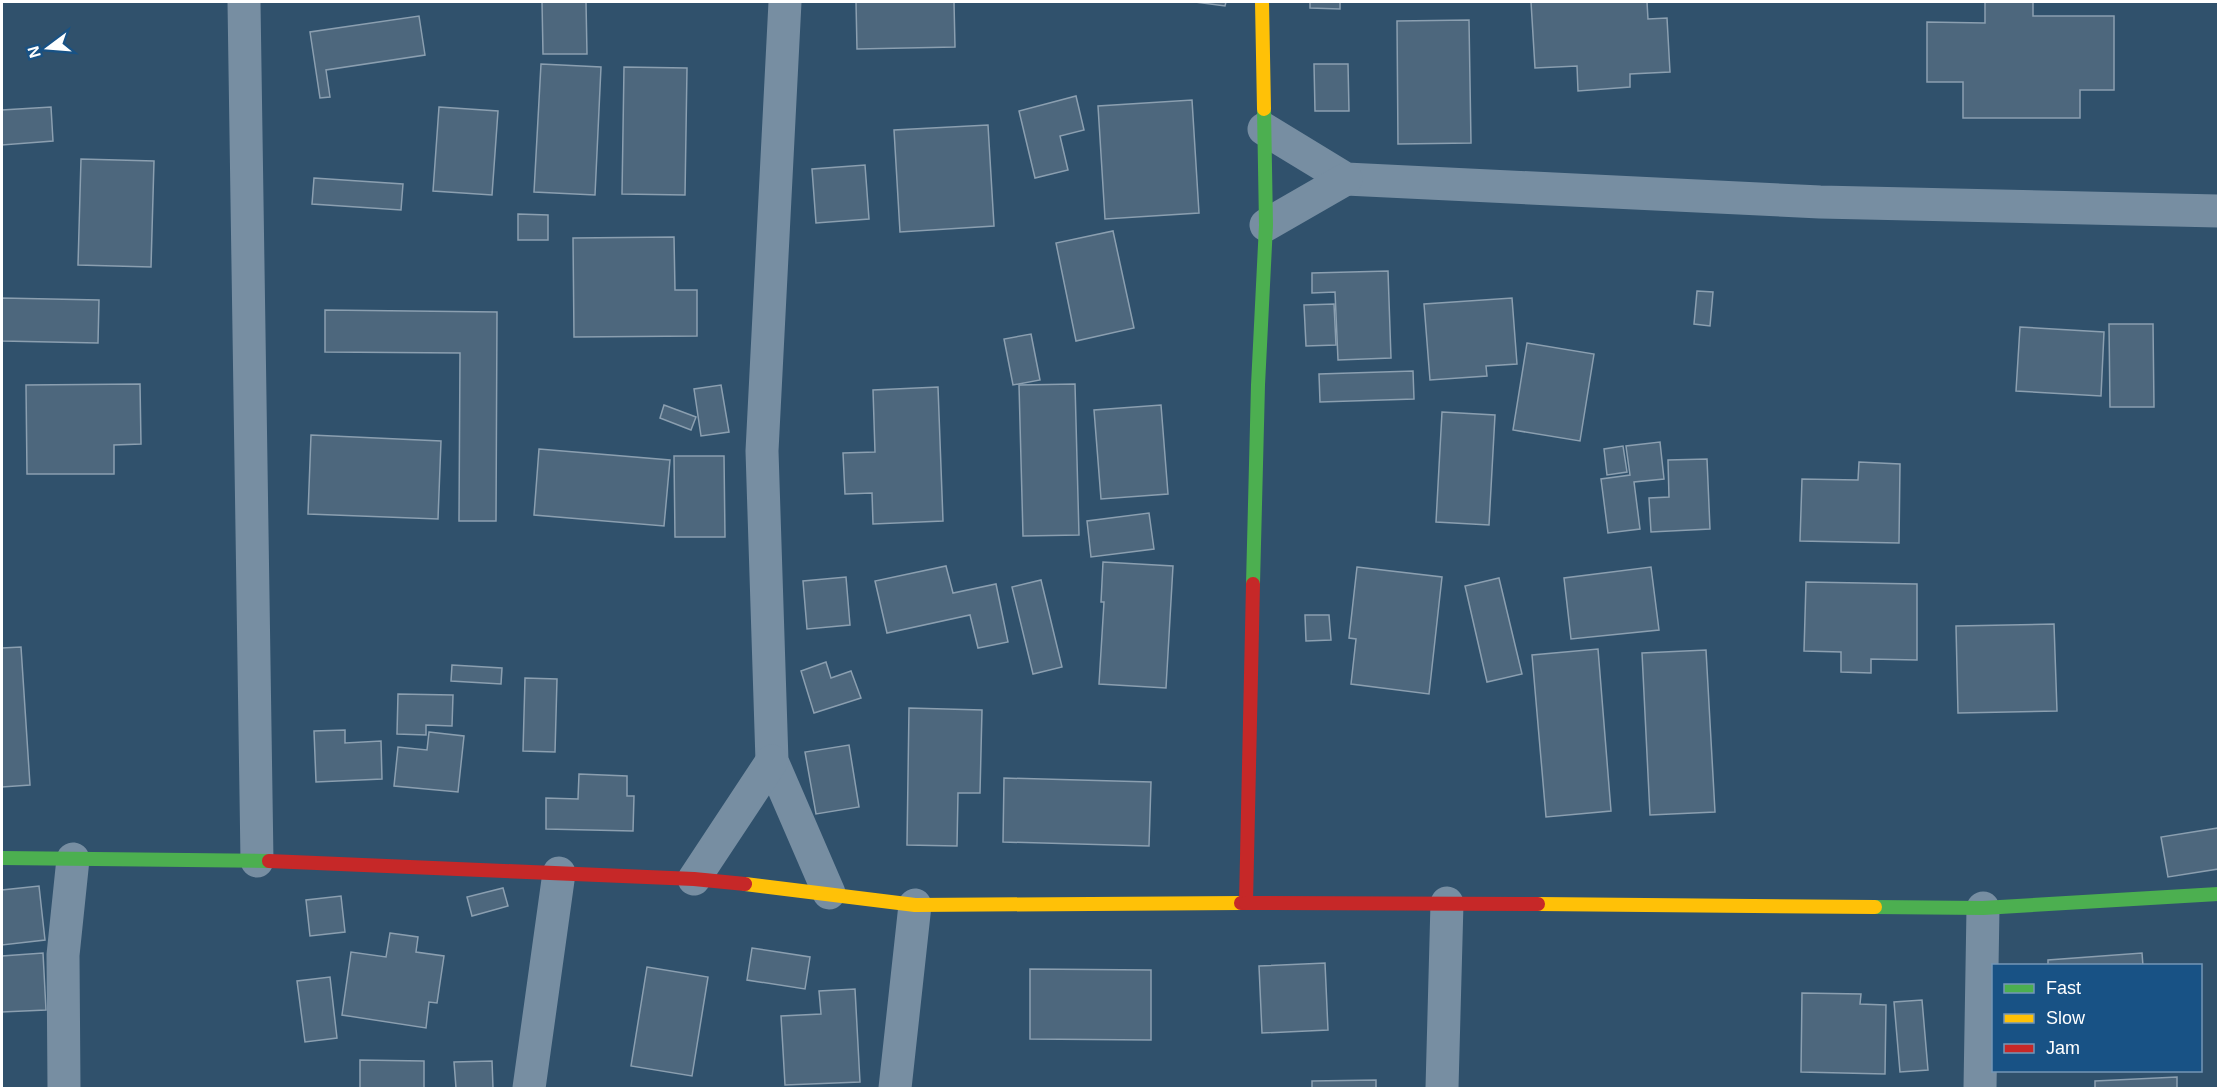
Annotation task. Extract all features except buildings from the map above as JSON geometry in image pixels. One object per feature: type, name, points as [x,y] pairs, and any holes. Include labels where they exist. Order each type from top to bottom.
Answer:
[{"type":"street","points":[[244,2],[258,861]]},
{"type":"street","points":[[785,2],[762,451],[772,761],[829,893]]},
{"type":"street","points":[[1246,903],[1257,385],[1266,225],[1262,2]]},
{"type":"street","points":[[1264,129],[1346,179],[1820,202],[2218,211]]},
{"type":"street","points":[[1266,225],[1346,179]]},
{"type":"street","points":[[694,879],[772,761]]},
{"type":"street","points":[[2,858],[258,861],[694,879],[829,893],[915,905],[1447,903],[1983,908],[2218,894]]},
{"type":"street","points":[[64,1089],[63,955],[73,859]]},
{"type":"street","points":[[530,1089],[559,873]]},
{"type":"street","points":[[1442,1089],[1447,903]]},
{"type":"street","points":[[895,1089],[915,905]]},
{"type":"street","points":[[1980,1089],[1983,908]]},
{"type":"traffic: fast","points":[[1253,584],[1258,385],[1266,225],[1264,109]]},
{"type":"traffic: fast","points":[[2,858],[269,861]]},
{"type":"traffic: fast","points":[[1875,907],[1983,908],[2218,894]]},
{"type":"traffic: slow","points":[[1262,2],[1264,109]]},
{"type":"traffic: slow","points":[[745,884],[915,905],[1241,903]]},
{"type":"traffic: slow","points":[[1538,904],[1875,907]]},
{"type":"traffic: jam","points":[[1241,903],[1246,903],[1253,584]]},
{"type":"traffic: jam","points":[[269,861],[694,879],[745,884]]},
{"type":"traffic: jam","points":[[1246,903],[1538,904]]}]
